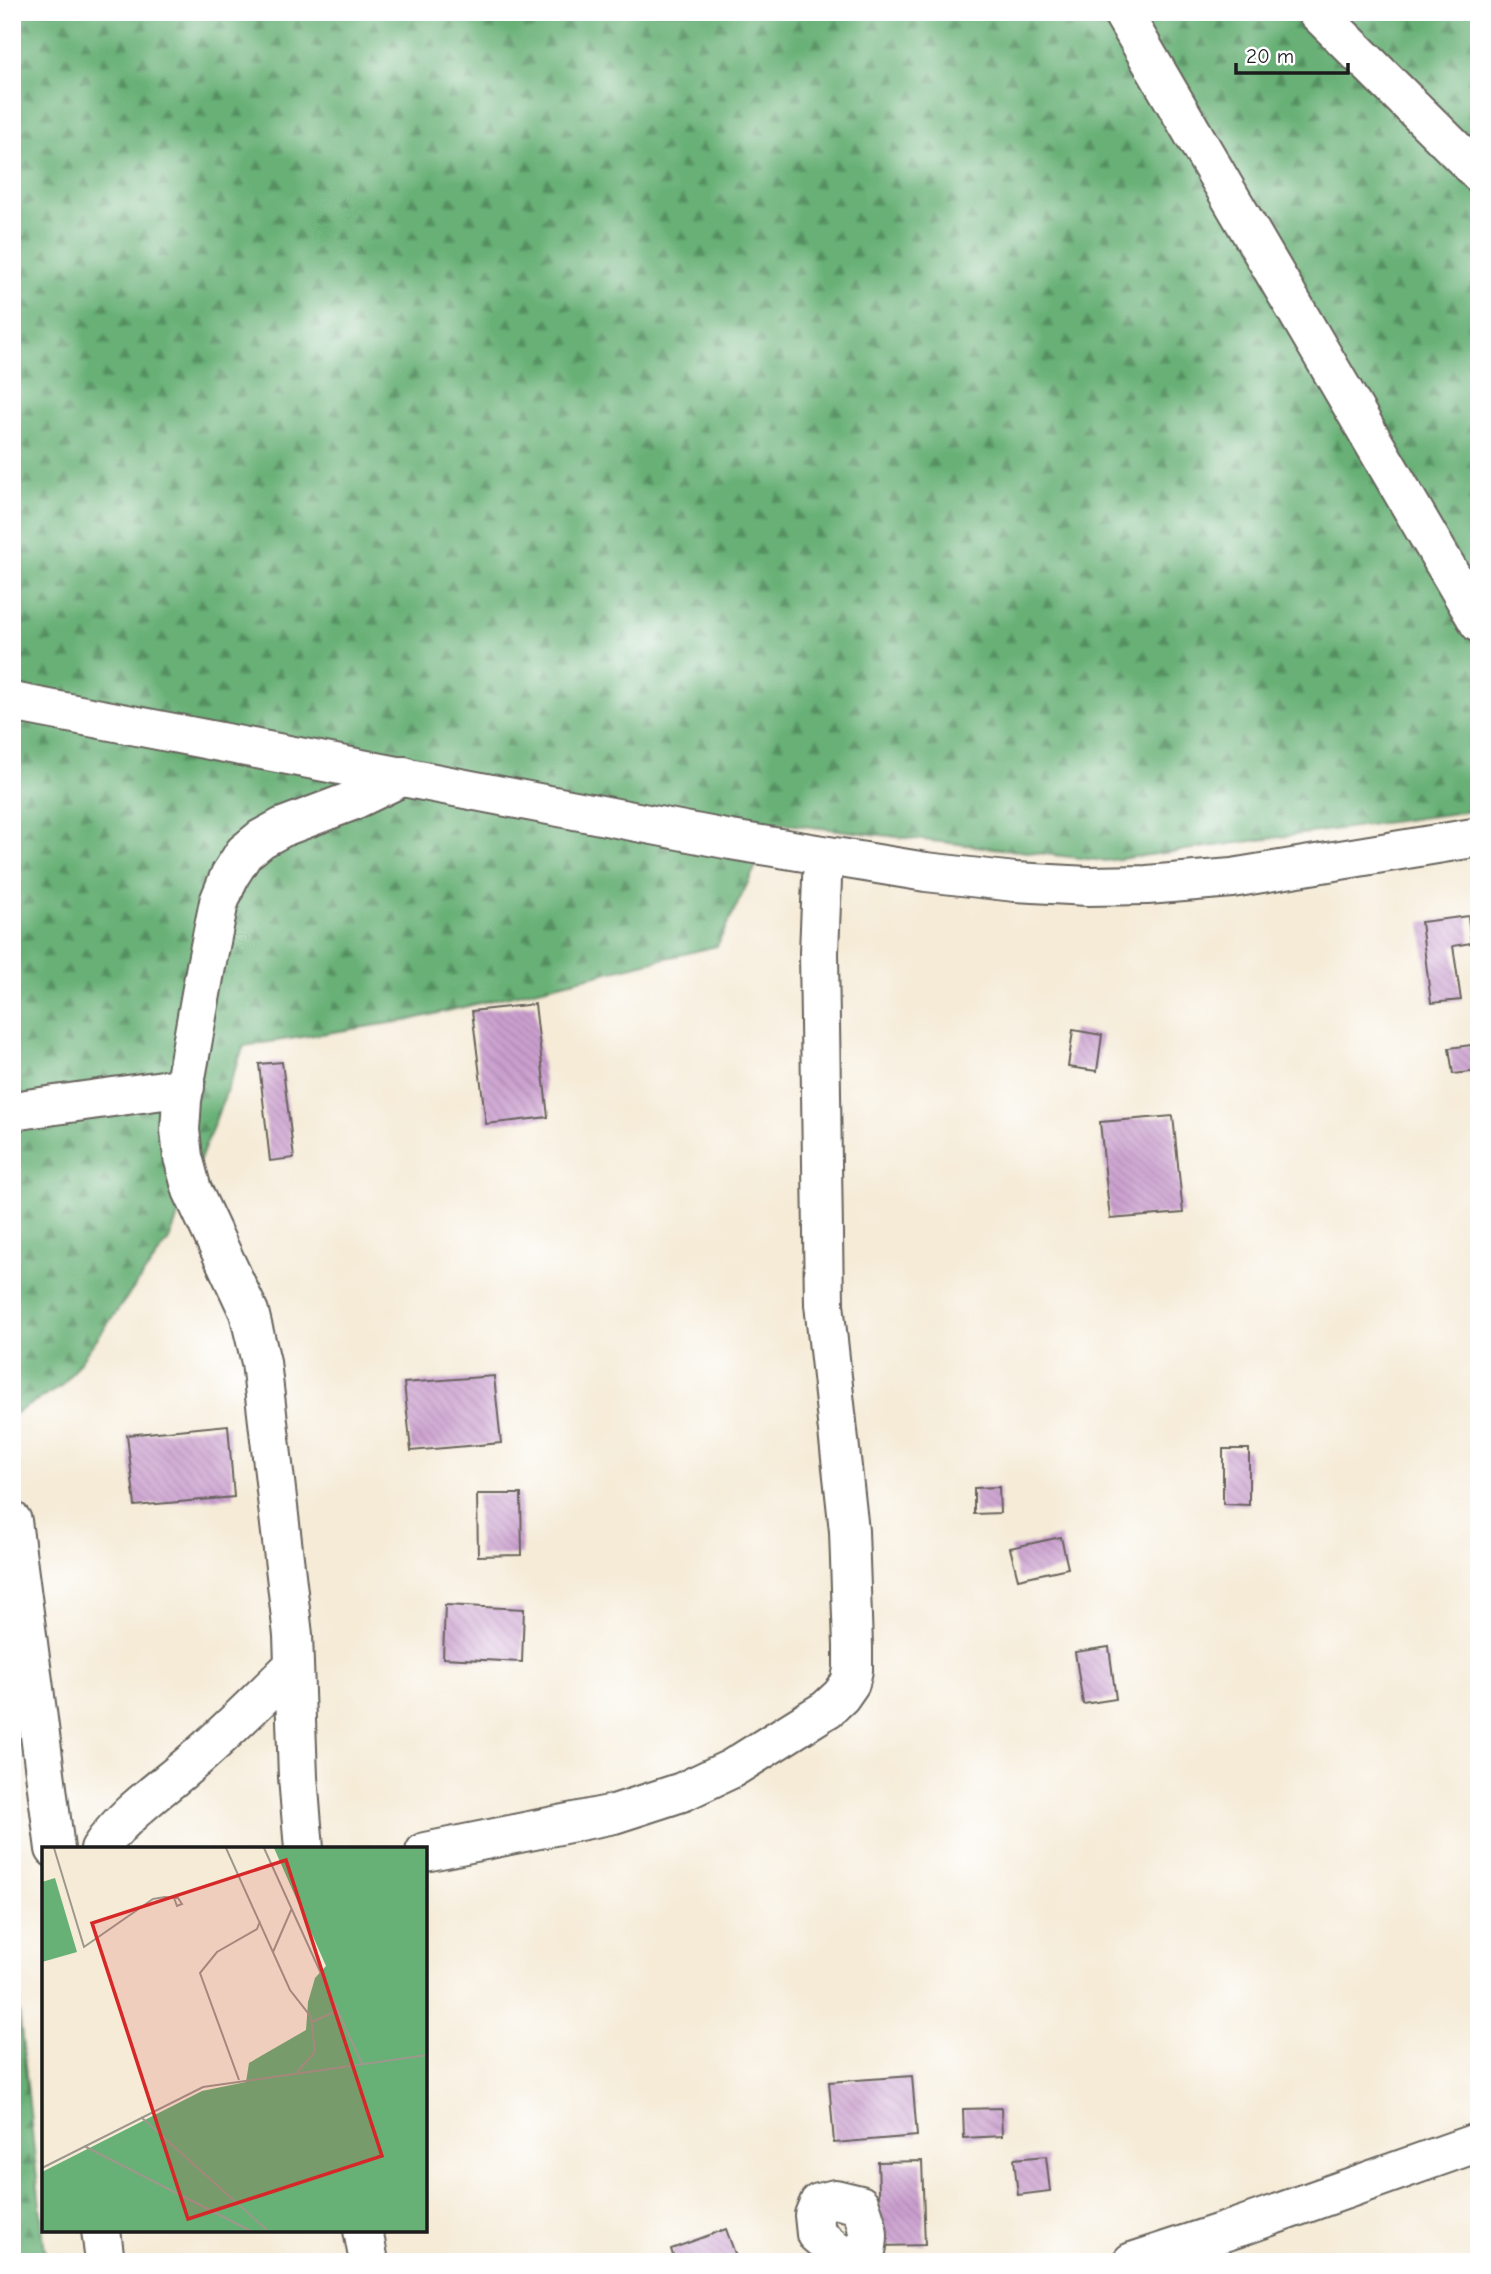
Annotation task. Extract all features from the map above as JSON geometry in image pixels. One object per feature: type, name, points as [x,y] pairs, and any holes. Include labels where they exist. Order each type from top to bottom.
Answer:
[{"type":"street","points":[[1122,12],[1479,623]]},
{"type":"street","points":[[1317,12],[1479,173]]},
{"type":"street","points":[[12,702],[731,840],[926,872],[1015,882],[1088,886],[1147,885],[1232,878],[1479,837]]},
{"type":"street","points":[[304,1847],[298,1777],[293,1635],[261,1362],[249,1312],[192,1190],[183,1157],[180,1130],[206,966],[219,902],[230,875],[244,853],[261,839],[283,827],[352,801],[404,776]]},
{"type":"street","points":[[427,1852],[614,1814],[682,1792],[731,1769],[827,1709],[850,1683],[853,1646],[849,1531],[824,1304],[819,952],[823,855]]},
{"type":"street","points":[[12,1111],[185,1087]]},
{"type":"street","points":[[12,1521],[55,1847]]},
{"type":"street","points":[[101,1847],[131,1813],[233,1726],[294,1665]]},
{"type":"street","points":[[1132,2262],[1479,2142]]},
{"type":"street","points":[[101,2232],[105,2262]]},
{"type":"street","points":[[363,2232],[369,2262]]},
{"type":"green space","points":[[12,12],[1479,12],[1479,810],[1105,861],[777,823],[717,946],[410,1020],[244,1046],[169,1240],[62,1386],[12,1415]]},
{"type":"green space","points":[[12,1945],[46,2262],[12,2262]]},
{"type":"building","points":[[1468,916],[1471,943],[1453,946],[1461,1000],[1431,1003],[1421,922]]},
{"type":"building","points":[[535,1004],[548,1117],[486,1124],[472,1011]]},
{"type":"building","points":[[1073,1030],[1102,1035],[1097,1071],[1068,1067]]},
{"type":"building","points":[[1479,1044],[1479,1071],[1453,1074],[1449,1048]]},
{"type":"building","points":[[282,1062],[294,1158],[270,1161],[259,1064]]},
{"type":"building","points":[[1173,1116],[1183,1213],[1110,1219],[1100,1122]]},
{"type":"building","points":[[494,1376],[501,1443],[411,1451],[404,1383]]},
{"type":"building","points":[[228,1425],[234,1497],[135,1506],[127,1435]]},
{"type":"building","points":[[1223,1449],[1249,1449],[1249,1505],[1223,1504]]},
{"type":"building","points":[[999,1487],[1000,1513],[974,1514],[974,1488]]},
{"type":"building","points":[[477,1494],[521,1494],[522,1555],[478,1556]]},
{"type":"building","points":[[1061,1537],[1068,1568],[1018,1579],[1010,1548]]},
{"type":"building","points":[[445,1605],[524,1609],[522,1662],[443,1658]]},
{"type":"building","points":[[1109,1647],[1116,1699],[1083,1704],[1075,1652]]},
{"type":"building","points":[[912,2076],[917,2136],[834,2143],[829,2082]]},
{"type":"building","points":[[1001,2108],[1002,2136],[964,2138],[963,2109]]},
{"type":"building","points":[[1046,2156],[1050,2191],[1018,2195],[1014,2159]]},
{"type":"building","points":[[922,2161],[925,2245],[881,2246],[878,2162]]},
{"type":"building","points":[[726,2229],[738,2262],[675,2262],[671,2249]]}]
